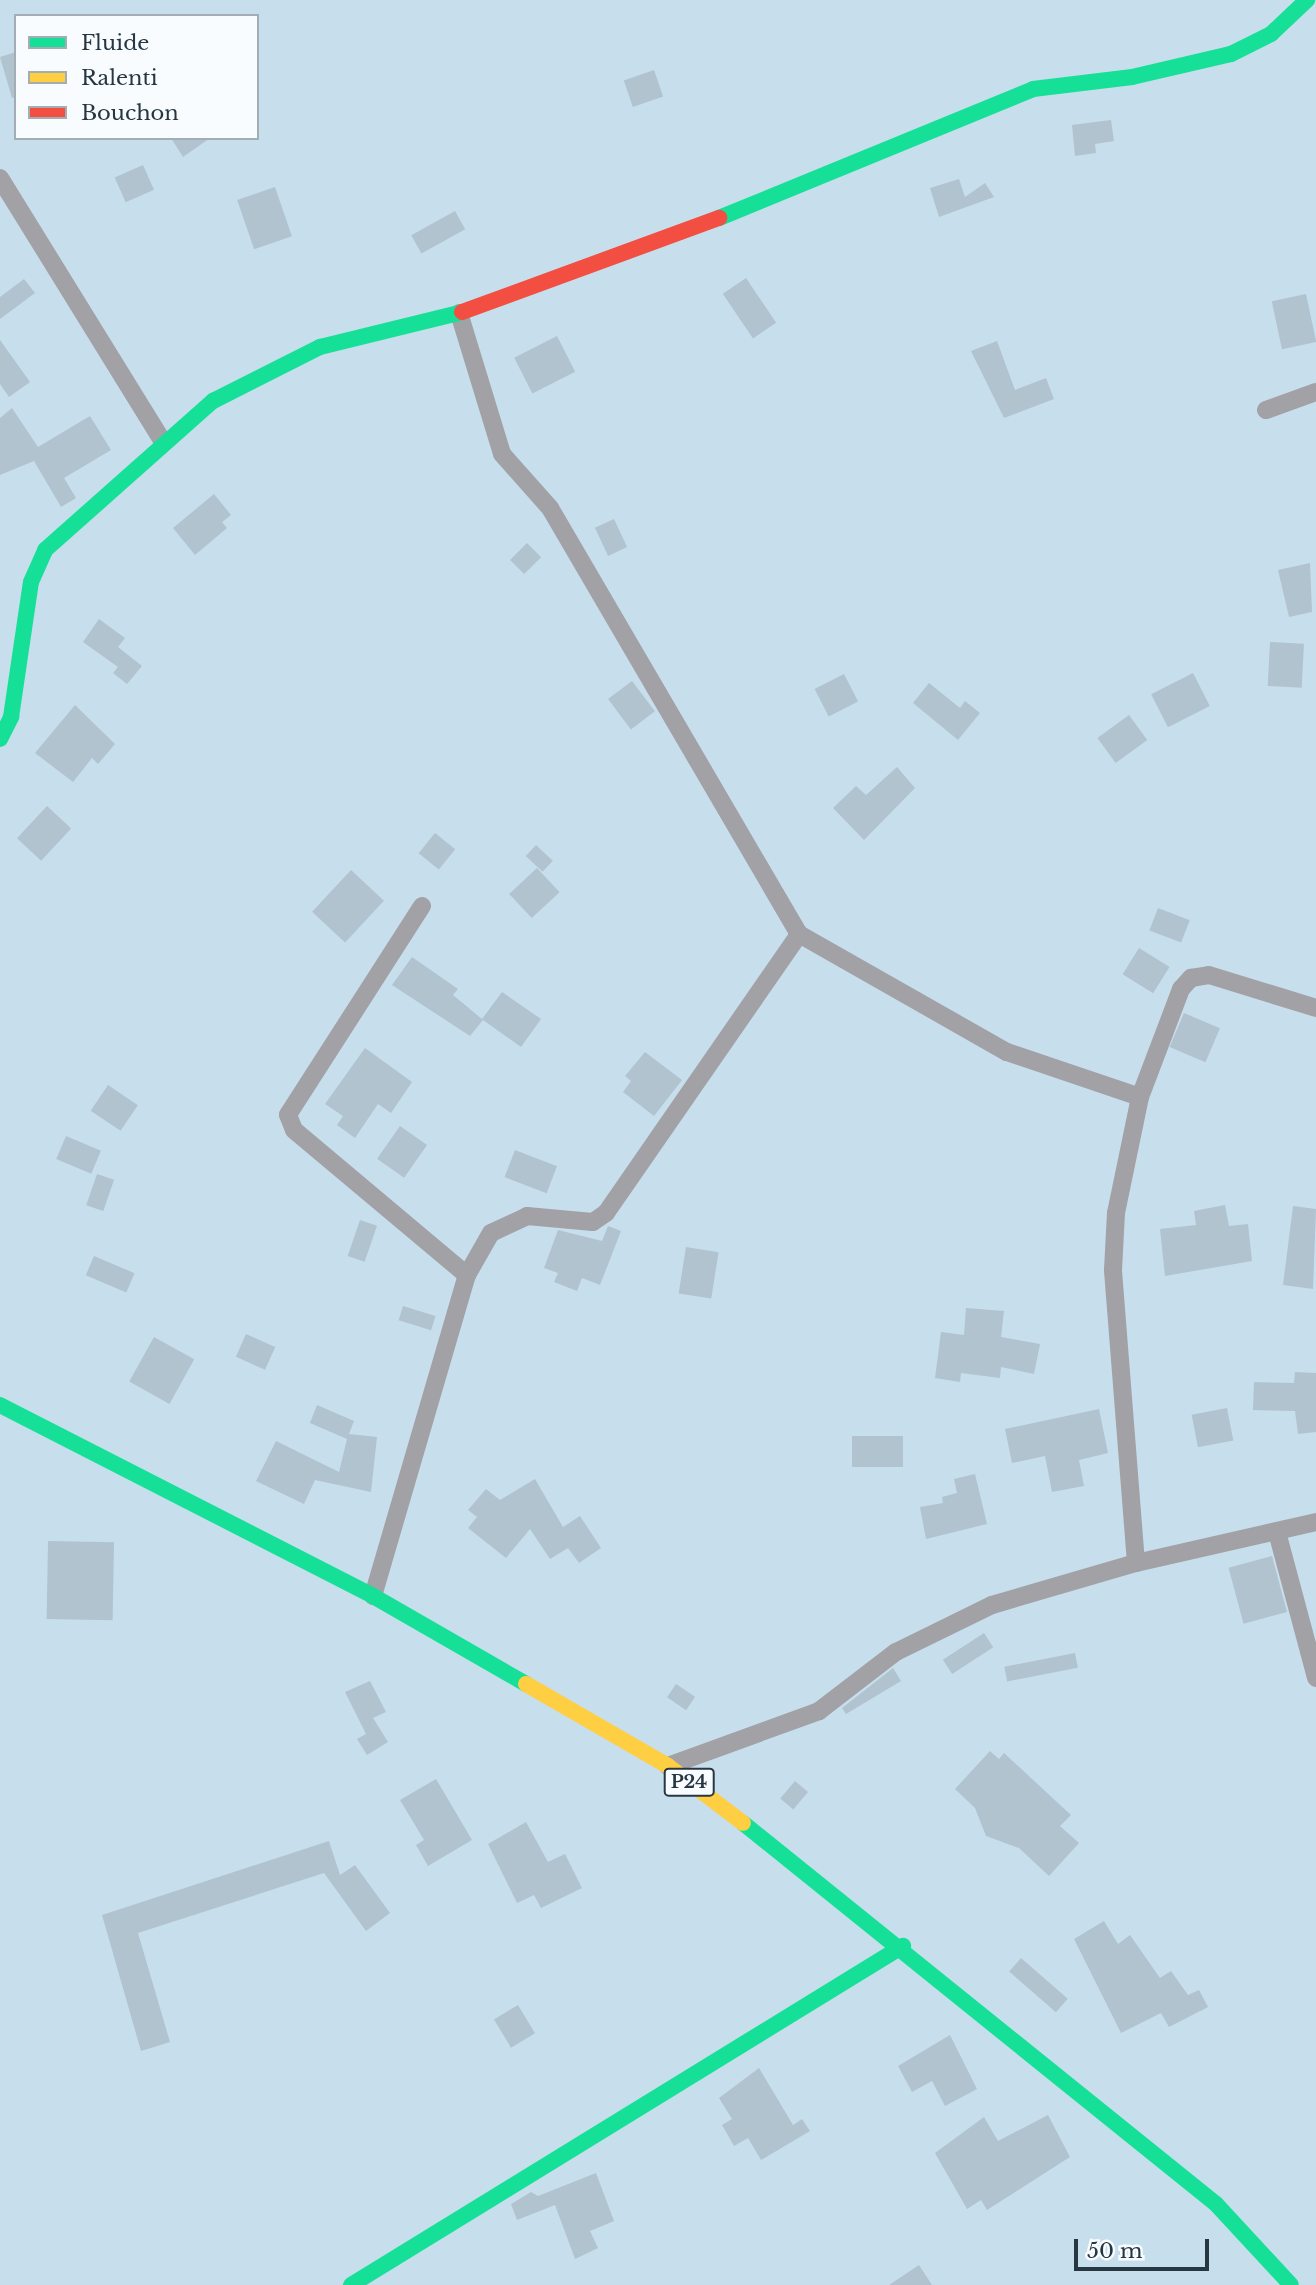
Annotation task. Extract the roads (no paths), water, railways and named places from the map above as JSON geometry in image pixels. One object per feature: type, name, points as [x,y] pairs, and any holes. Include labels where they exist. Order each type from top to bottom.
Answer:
[{"type":"street","points":[[0,740],[11,717],[31,582],[45,550],[162,440],[213,401],[320,347],[459,313],[590,260],[743,210],[1033,89],[1132,77],[1231,54],[1271,34],[1307,0]]},
{"type":"street","points":[[0,178],[162,440]]},
{"type":"street","points":[[459,313],[502,454],[550,508],[799,933],[1007,1052],[1140,1097]]},
{"type":"street","points":[[1266,410],[1316,392]]},
{"type":"street","points":[[422,906],[288,1115],[294,1130],[467,1275]]},
{"type":"street","points":[[373,1596],[467,1275],[491,1233],[506,1221],[527,1216],[593,1222],[620,1198],[799,933]]},
{"type":"street","points":[[1136,1563],[1113,1270],[1116,1213],[1140,1097],[1181,989],[1191,978],[1209,975],[1316,1008]]},
{"type":"street","name":"P24","points":[[0,1405],[373,1596],[668,1766],[903,1946],[1216,2204],[1291,2285]]},
{"type":"street","points":[[668,1766],[819,1711],[896,1652],[992,1605],[1136,1563],[1316,1522]]},
{"type":"street","points":[[1277,1532],[1316,1678]]},
{"type":"street","points":[[351,2285],[903,1946]]}]
